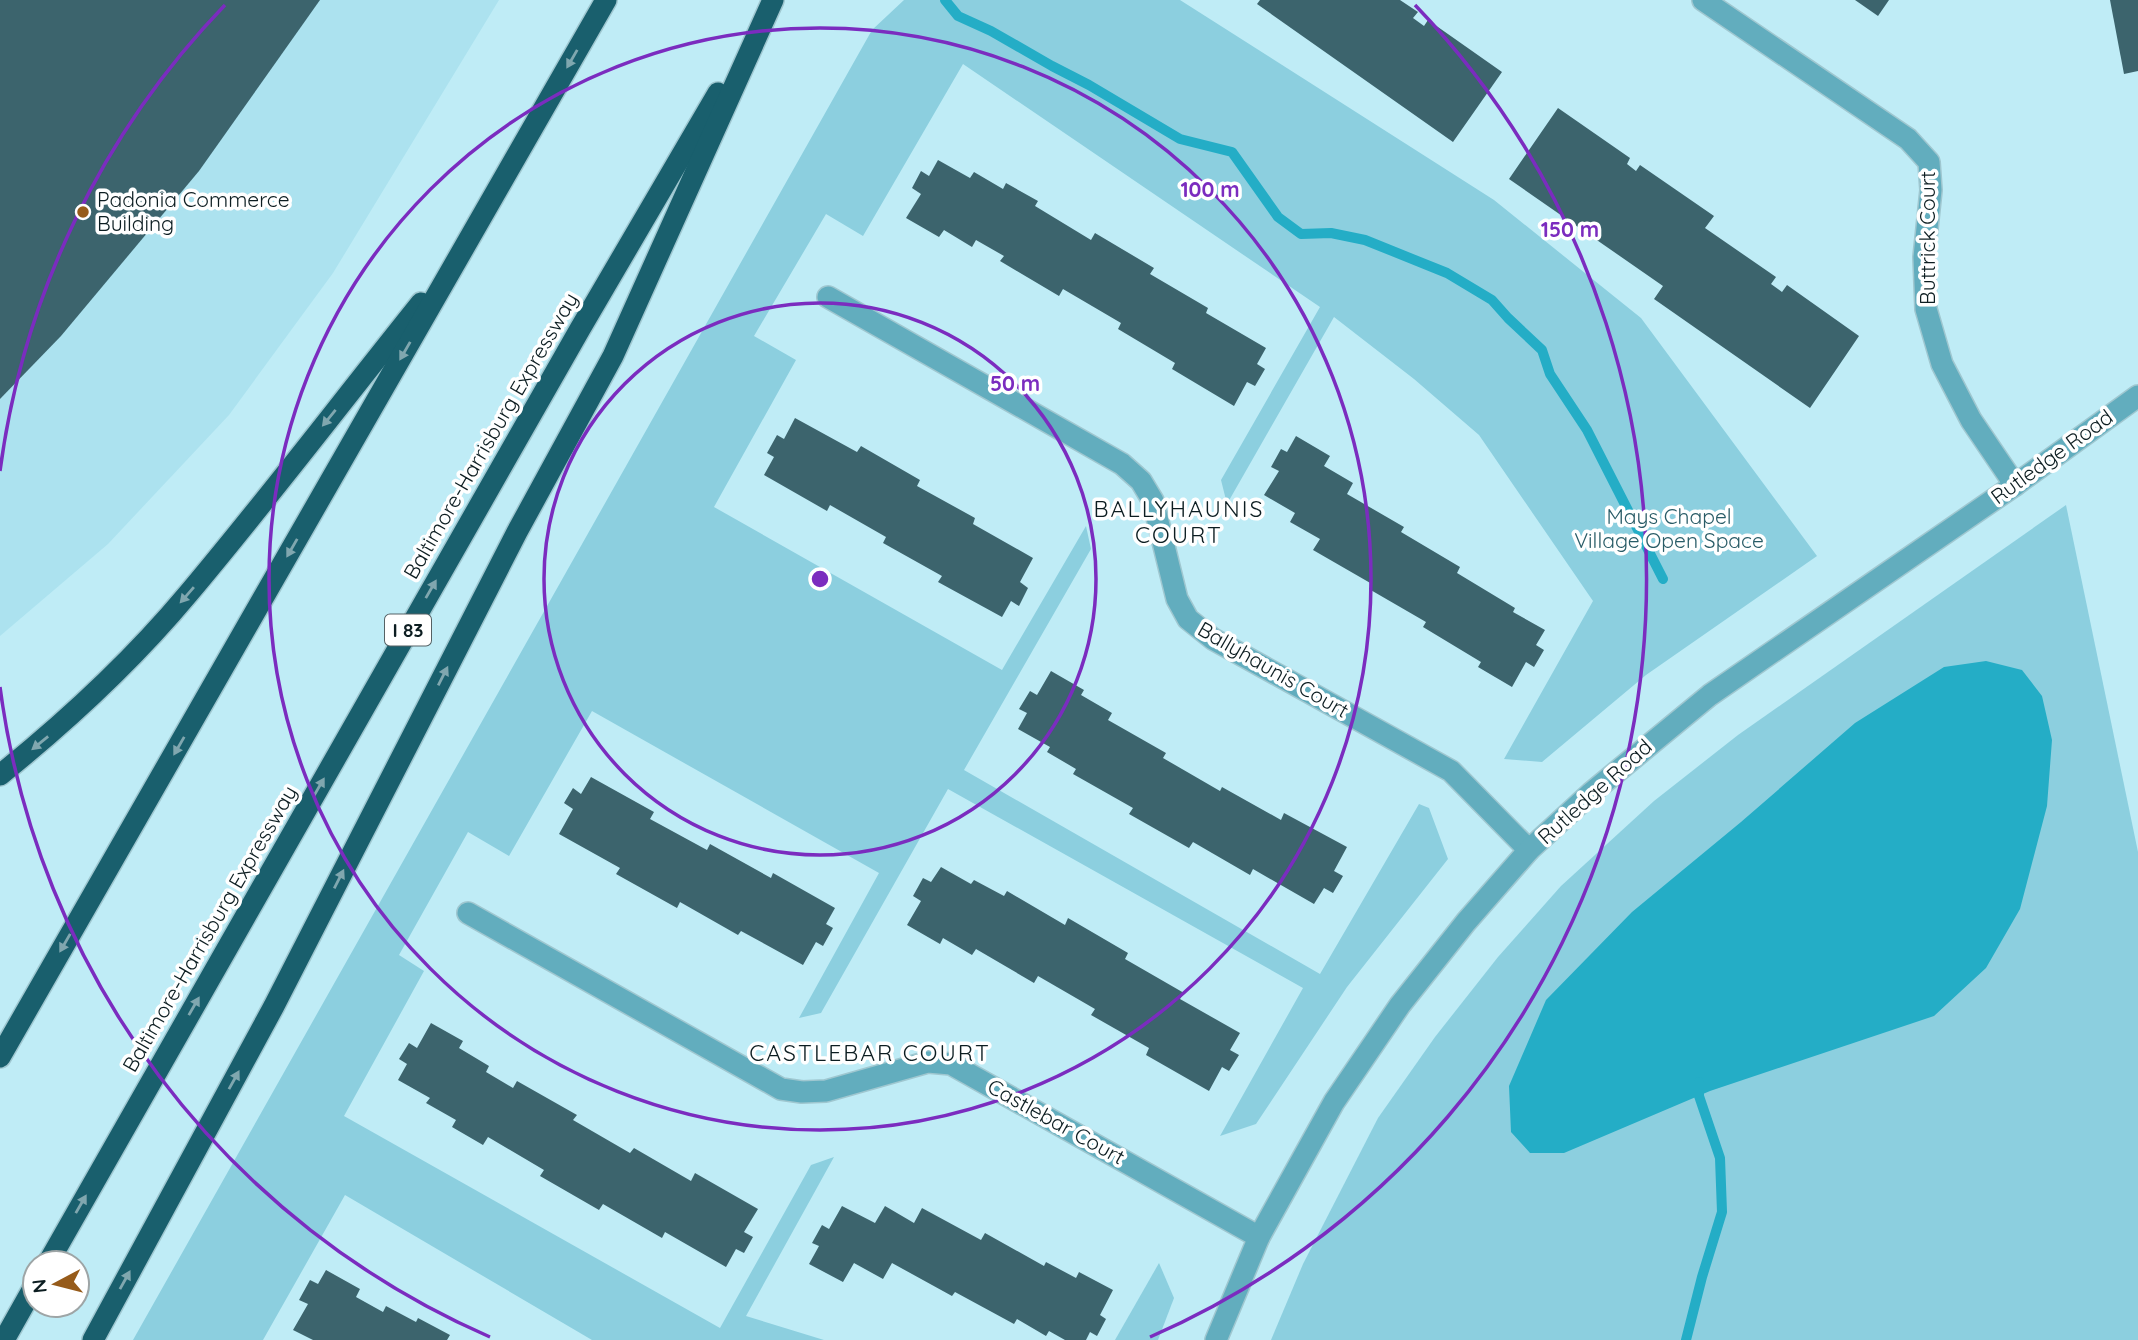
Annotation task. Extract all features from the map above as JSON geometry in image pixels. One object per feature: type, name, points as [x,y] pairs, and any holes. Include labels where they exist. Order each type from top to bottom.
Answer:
[{"type":"highway","points":[[0,1057],[606,0]]},
{"type":"highway","points":[[93,1340],[274,1006],[517,532],[613,356],[772,0]]},
{"type":"highway","name":"Baltimore-Harrisburg Expressway","points":[[56,1249],[573,341],[772,0]]},
{"type":"highway","points":[[0,775],[54,732],[187,596],[463,249]]},
{"type":"highway","points":[[4,1340],[21,1310]]},
{"type":"street","name":"Buttrick Court","points":[[1703,0],[1908,139],[1928,162],[1931,190],[1924,257],[1926,309],[1942,364],[1971,420],[2014,485]]},
{"type":"street","name":"Ballyhaunis Court","points":[[828,297],[1122,464],[1141,481],[1153,501],[1177,599],[1188,619],[1213,639],[1451,771],[1529,850]]},
{"type":"street","name":"Rutledge Road","points":[[1216,1340],[1259,1237],[1334,1102],[1400,1005],[1466,922],[1529,850],[1591,793],[1710,695],[2138,396]]},
{"type":"street","name":"Castlebar Court","points":[[468,913],[781,1089],[826,1091],[928,1062],[951,1064],[1259,1237]]},
{"type":"shaded area","points":[[0,0],[499,0],[333,273],[229,415],[108,544],[0,636]]},
{"type":"shaded area","points":[[1986,661],[2022,670],[2042,696],[2052,740],[2047,806],[2020,909],[1986,968],[1934,1016],[1710,1091],[1564,1153],[1530,1153],[1511,1132],[1509,1086],[1546,1000],[1632,912],[1855,723],[1944,667]]},
{"type":"green space","name":"Mays Chapel Village Open Space","points":[[904,0],[1180,0],[1494,200],[1641,318],[1817,556],[1646,675],[1542,762],[1504,759],[1593,601],[1479,435],[1414,379],[1334,317],[1227,504],[1221,480],[1320,307],[963,64],[863,236],[826,214],[754,336],[796,360],[714,507],[1002,670],[1086,526],[1091,549],[964,770],[1320,974],[1419,804],[1429,808],[1448,859],[1347,987],[1256,1124],[1220,1136],[1303,988],[948,789],[821,1013],[799,1018],[879,873],[592,711],[509,856],[468,832],[399,955],[424,971],[344,1116],[720,1328],[811,1165],[834,1157],[746,1316],[824,1340],[592,1340],[345,1195],[263,1340],[133,1340],[872,30]]},
{"type":"green space","points":[[2066,505],[2138,852],[2138,1340],[1271,1340],[1303,1264],[1378,1118],[1435,1037],[1498,957],[1561,886],[1654,801],[1738,735]]},
{"type":"green space","points":[[1159,1263],[1174,1298],[1158,1340],[1115,1340]]},
{"type":"building","name":"Padonia Commerce Building","points":[[0,0],[320,0],[199,171],[61,336],[0,399]]},
{"type":"building","points":[[1260,0],[1400,0],[1418,12],[1413,18],[1424,26],[1428,20],[1502,72],[1453,142],[1257,4]]},
{"type":"building","points":[[1855,0],[1889,0],[1878,16]]},
{"type":"building","points":[[2110,0],[2138,0],[2138,71],[2124,74]]},
{"type":"building","points":[[1558,108],[1630,158],[1627,164],[1636,171],[1640,165],[1714,216],[1705,228],[1776,277],[1771,284],[1782,292],[1787,285],[1859,336],[1810,408],[1654,299],[1663,286],[1509,179]]},
{"type":"building","points":[[938,160],[970,178],[974,172],[1003,189],[1006,183],[1038,201],[1035,206],[1091,240],[1095,233],[1154,268],[1150,274],[1208,308],[1206,313],[1266,348],[1257,364],[1265,369],[1255,386],[1247,382],[1234,406],[1172,369],[1175,363],[1118,329],[1121,323],[1063,289],[1059,296],[1000,261],[1004,256],[976,240],[972,247],[944,230],[939,237],[906,218],[921,194],[912,188],[921,171],[929,176]]},
{"type":"building","points":[[795,418],[857,452],[861,446],[920,480],[917,486],[975,518],[973,524],[1033,558],[1020,582],[1028,588],[1019,606],[1011,601],[1002,617],[938,582],[942,576],[883,543],[886,537],[830,505],[827,511],[764,475],[774,457],[767,453],[777,435],[784,439]]},
{"type":"building","points":[[1296,436],[1330,456],[1324,466],[1353,483],[1347,494],[1404,527],[1401,532],[1460,567],[1457,573],[1515,608],[1513,612],[1545,630],[1536,645],[1544,650],[1534,667],[1526,662],[1512,687],[1478,667],[1481,662],[1423,627],[1426,622],[1369,589],[1372,584],[1313,550],[1320,539],[1290,522],[1295,513],[1264,495],[1279,471],[1271,467],[1281,449],[1287,452]]},
{"type":"building","points":[[1051,671],[1084,690],[1081,695],[1112,713],[1108,720],[1166,753],[1163,758],[1220,791],[1222,787],[1281,820],[1284,813],[1347,847],[1334,871],[1343,876],[1333,893],[1324,888],[1314,904],[1253,869],[1250,875],[1193,842],[1189,848],[1129,814],[1133,808],[1073,774],[1076,769],[1047,752],[1050,747],[1018,729],[1027,713],[1019,709],[1030,691],[1037,695]]},
{"type":"building","points":[[591,777],[654,812],[650,819],[707,850],[710,844],[771,878],[773,873],[835,908],[826,924],[833,928],[823,946],[816,942],[803,965],[741,931],[738,935],[680,902],[677,908],[616,874],[620,868],[559,834],[573,809],[564,803],[573,788],[581,794]]},
{"type":"building","points":[[941,867],[971,884],[974,880],[1004,896],[1007,891],[1065,925],[1068,918],[1128,953],[1125,959],[1184,993],[1180,999],[1240,1033],[1230,1050],[1239,1055],[1229,1071],[1222,1067],[1209,1091],[1146,1055],[1149,1048],[1091,1015],[1095,1009],[1038,976],[1034,983],[976,949],[972,955],[943,938],[940,944],[907,925],[921,901],[913,896],[923,878],[931,882]]},
{"type":"building","points":[[431,1023],[463,1041],[459,1048],[489,1066],[486,1072],[513,1088],[517,1081],[577,1115],[573,1120],[630,1153],[634,1148],[691,1181],[695,1173],[758,1209],[744,1232],[753,1237],[744,1253],[736,1249],[726,1267],[665,1232],[662,1238],[603,1204],[599,1210],[540,1176],[544,1170],[488,1137],[483,1145],[452,1127],[456,1120],[426,1103],[430,1098],[398,1080],[407,1064],[399,1059],[409,1043],[417,1048]]},
{"type":"building","points":[[842,1206],[875,1223],[885,1206],[914,1223],[922,1208],[981,1240],[985,1233],[1044,1266],[1046,1262],[1076,1278],[1079,1272],[1113,1290],[1100,1315],[1106,1319],[1097,1336],[1090,1332],[1086,1340],[1065,1340],[1049,1331],[1046,1336],[1017,1319],[1014,1324],[955,1292],[952,1296],[892,1263],[883,1279],[854,1263],[843,1282],[809,1264],[819,1246],[812,1243],[822,1225],[829,1229]]},
{"type":"building","points":[[326,1270],[360,1289],[356,1297],[383,1312],[386,1306],[416,1322],[418,1318],[450,1335],[447,1340],[313,1340],[293,1330],[308,1304],[299,1300],[310,1280],[318,1284]]},
{"type":"waterway","points":[[945,0],[958,16],[991,31],[1089,85],[1180,139],[1232,152],[1278,217],[1301,234],[1331,233],[1365,240],[1447,273],[1492,300],[1542,350],[1550,374],[1587,430],[1663,579]]},
{"type":"waterway","points":[[1686,1340],[1722,1212],[1720,1158],[1699,1096],[1699,1082]]},
{"type":"place","name":"Padonia Commerce Building","points":[[83,212]]},
{"type":"district","name":"BALLYHAUNIS COURT","points":[[1179,522]]},
{"type":"district","name":"CASTLEBAR COURT","points":[[870,1053]]}]
